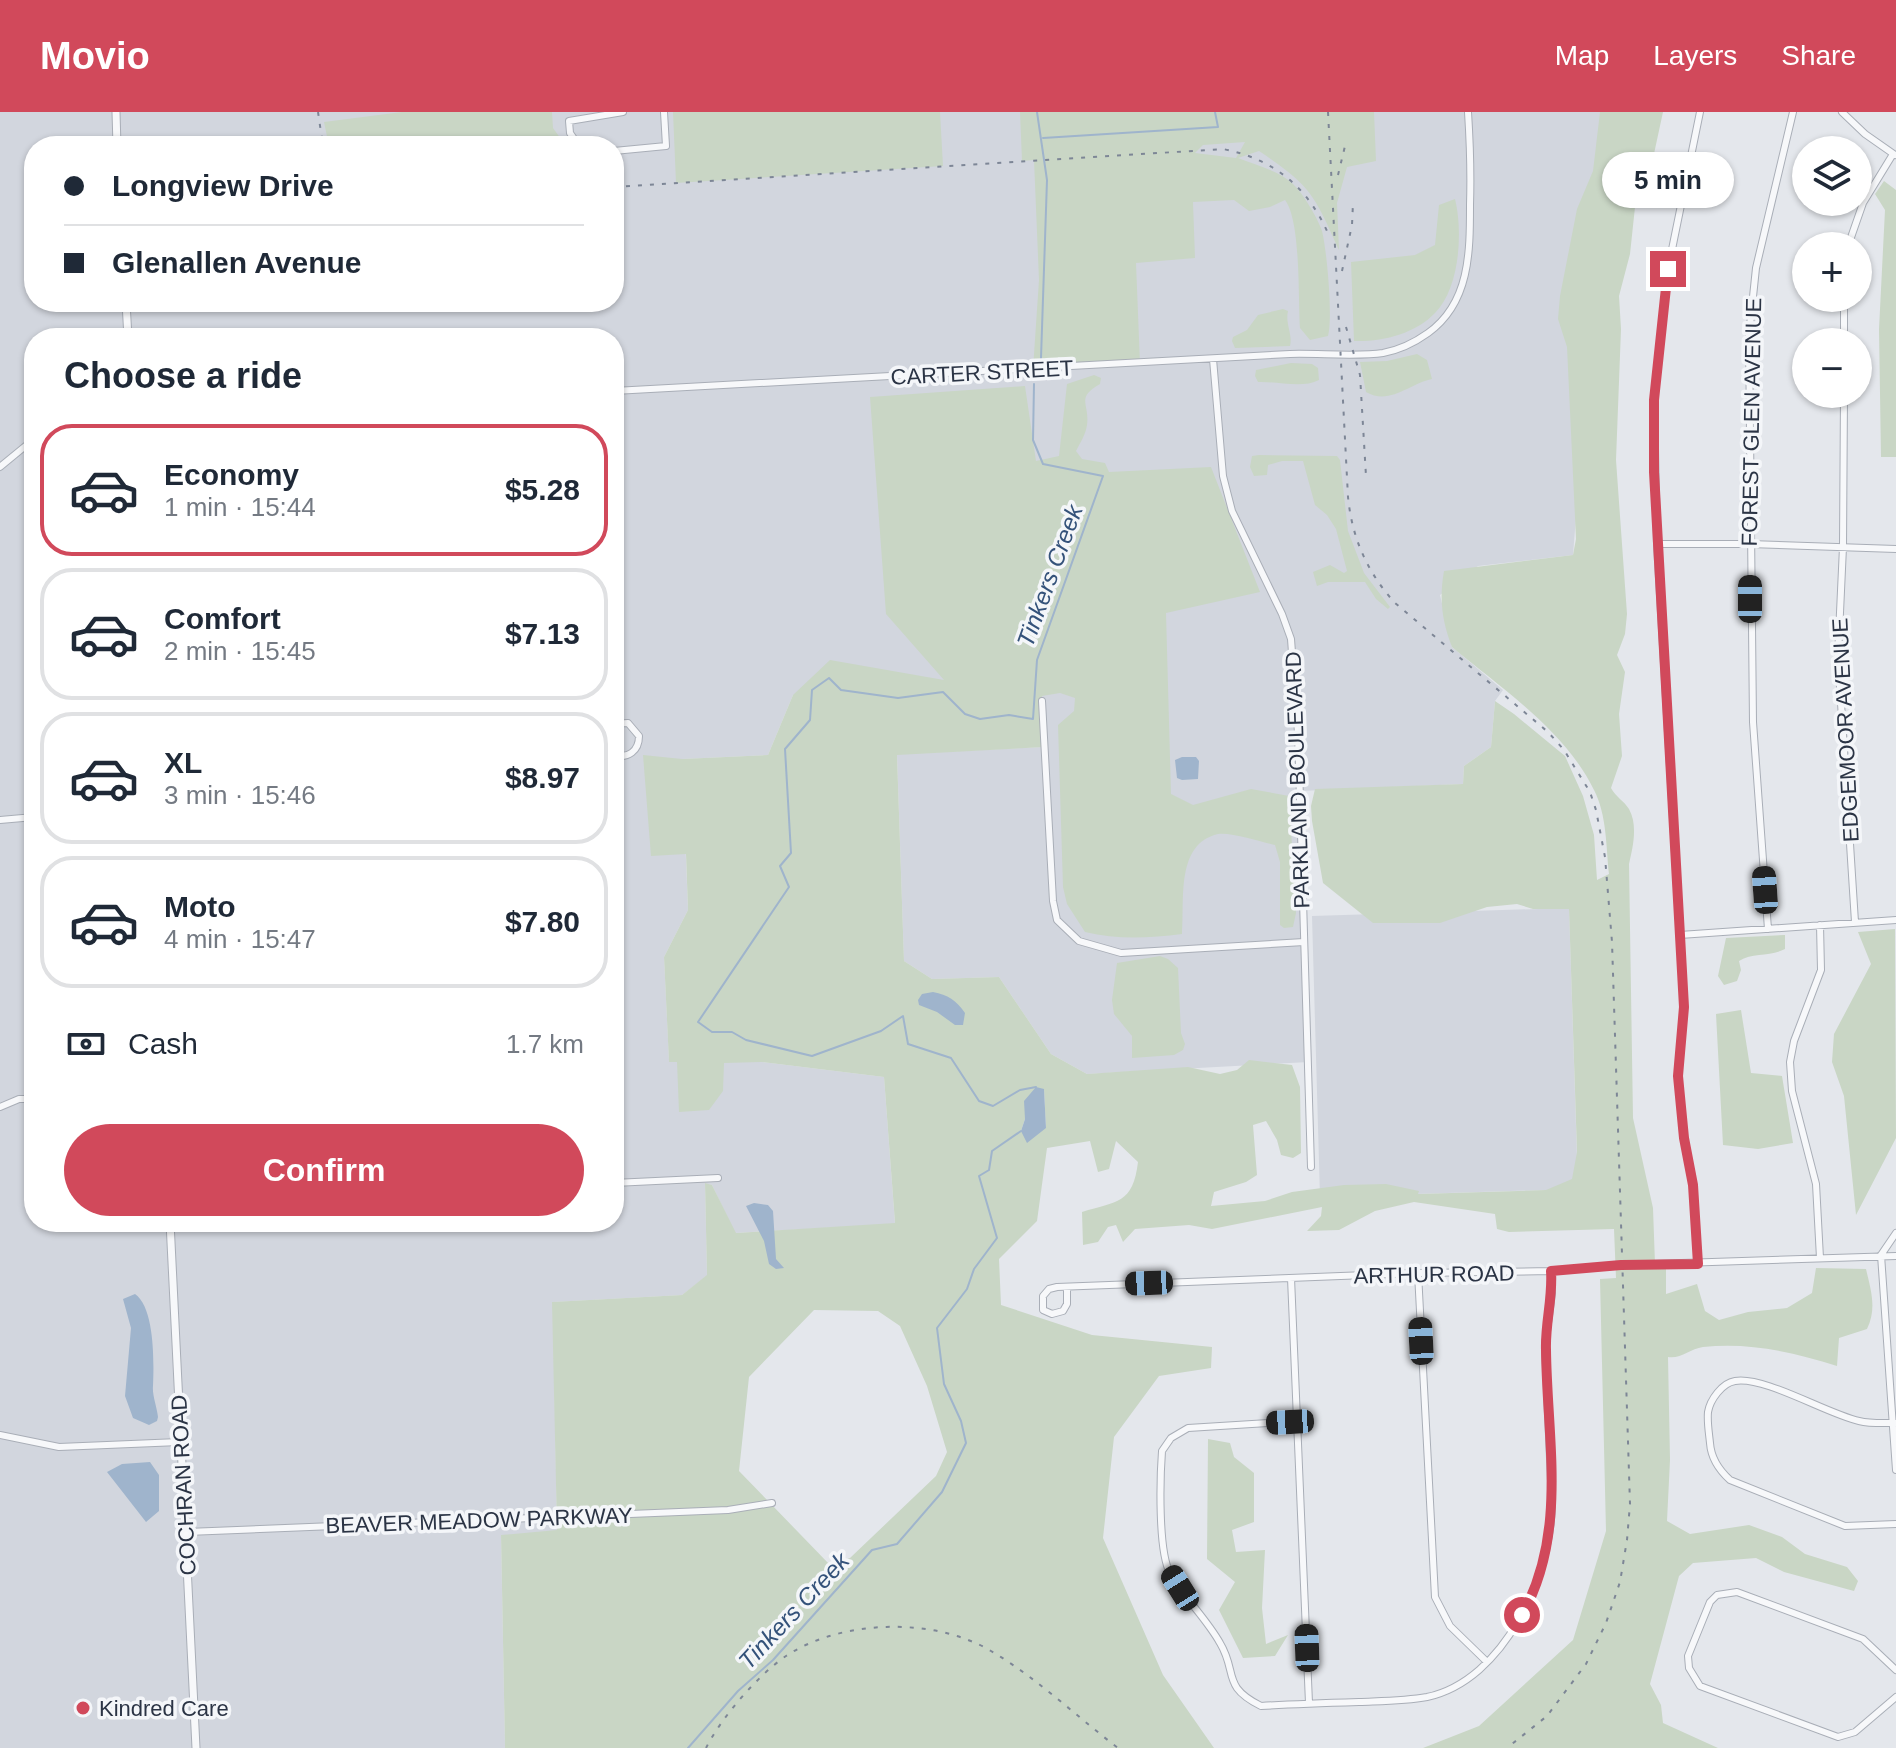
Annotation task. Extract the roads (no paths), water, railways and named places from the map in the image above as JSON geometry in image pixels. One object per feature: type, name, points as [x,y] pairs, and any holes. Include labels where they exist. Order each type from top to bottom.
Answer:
[{"type":"street","points":[[116,112],[117,136]]},
{"type":"street","points":[[572,136],[569,121],[623,112]]},
{"type":"street","points":[[624,150],[666,146],[664,112]]},
{"type":"street","name":"CARTER STREET","points":[[624,390],[1383,353],[1413,343],[1436,327],[1452,311],[1461,291],[1468,261],[1471,157],[1468,112]]},
{"type":"street","points":[[1698,1264],[1693,1185],[1684,1138],[1678,1076],[1684,1007],[1653,431],[1657,356],[1668,269],[1700,112]]},
{"type":"street","name":"FOREST GLEN AVENUE","points":[[1768,929],[1753,722],[1749,335],[1762,241],[1793,112]]},
{"type":"street","points":[[1842,112],[1894,155],[1863,203],[1853,232]]},
{"type":"street","name":"PARKLAND BOULEVARD","points":[[1213,359],[1223,476],[1228,498],[1235,520],[1282,614],[1291,639],[1298,733],[1311,1167]]},
{"type":"street","name":"EDGEMOOR AVENUE","points":[[1844,408],[1843,547],[1838,656],[1855,922]]},
{"type":"street","points":[[0,467],[24,447]]},
{"type":"street","points":[[1657,544],[1896,549]]},
{"type":"street","points":[[1042,701],[1053,901],[1057,920],[1079,941],[1121,953],[1304,942]]},
{"type":"street","points":[[624,723],[637,731],[639,742],[637,748],[624,755]]},
{"type":"street","points":[[0,820],[24,818]]},
{"type":"street","points":[[1680,935],[1896,920]]},
{"type":"street","points":[[1820,925],[1821,970],[1794,1041],[1790,1062],[1792,1091],[1816,1184],[1820,1258]]},
{"type":"street","points":[[0,1107],[24,1099]]},
{"type":"street","points":[[624,1183],[718,1178]]},
{"type":"street","name":"COCHRAN ROAD","points":[[170,1232],[196,1748]]},
{"type":"street","points":[[1896,1233],[1881,1255],[1896,1470]]},
{"type":"street","name":"ARTHUR ROAD","points":[[1067,1287],[1896,1256]]},
{"type":"street","points":[[1298,1421],[1188,1428],[1171,1438],[1162,1451],[1162,1514],[1168,1569],[1223,1647],[1236,1690],[1261,1706],[1401,1700],[1429,1696],[1452,1688],[1486,1661],[1510,1633],[1532,1598],[1544,1562],[1551,1527],[1545,1346],[1552,1293],[1551,1271]]},
{"type":"street","points":[[1418,1273],[1435,1597],[1450,1626],[1486,1661]]},
{"type":"street","points":[[1291,1278],[1309,1703]]},
{"type":"street","points":[[1067,1287],[1067,1304],[1063,1311],[1052,1314],[1043,1310],[1045,1292],[1067,1287]]},
{"type":"street","points":[[1894,1423],[1858,1421],[1746,1381],[1726,1384],[1710,1404],[1708,1415],[1710,1451],[1730,1480],[1845,1526],[1896,1524]]},
{"type":"street","points":[[0,1435],[59,1447],[179,1442]]},
{"type":"street","name":"BEAVER MEADOW PARKWAY","points":[[187,1532],[728,1510],[772,1503]]},
{"type":"street","points":[[1896,1670],[1863,1639],[1737,1592],[1717,1595],[1710,1602],[1688,1656],[1689,1668],[1700,1686],[1838,1737],[1847,1737],[1855,1732],[1896,1697]]},
{"type":"water","points":[[1196,757],[1199,761],[1198,779],[1177,778],[1175,760]]},
{"type":"water","points":[[933,992],[958,1005],[965,1013],[963,1025],[955,1025],[937,1012],[919,1005],[922,994]]},
{"type":"water","points":[[1036,1087],[1044,1089],[1046,1128],[1027,1143],[1021,1131],[1025,1119],[1024,1101]]},
{"type":"water","points":[[754,1203],[768,1205],[773,1211],[776,1259],[784,1268],[776,1269],[769,1264],[764,1241],[746,1206]]},
{"type":"water","points":[[135,1294],[146,1311],[152,1337],[153,1390],[158,1417],[149,1425],[133,1418],[125,1396],[131,1328],[123,1299]]},
{"type":"water","points":[[150,1462],[159,1475],[159,1511],[146,1522],[107,1472],[122,1464]]},
{"type":"waterway","name":"Tinkers Creek","points":[[1037,112],[1047,180],[1041,358]]},
{"type":"waterway","name":"Tinkers Creek","points":[[1043,138],[1218,127],[1215,112]]},
{"type":"waterway","name":"Tinkers Creek","points":[[1034,384],[1033,440],[1043,464],[1103,476],[1037,660],[1033,719],[1009,715],[980,719],[965,714],[943,692],[898,698],[841,690],[829,678],[812,690],[810,720],[785,749],[791,853],[780,866],[789,887],[698,1022],[712,1032],[732,1032],[746,1040],[812,1056],[881,1031],[903,1016],[908,1044],[951,1058],[979,1101],[993,1106],[1020,1090],[1036,1087]]},
{"type":"waterway","name":"Tinkers Creek","points":[[688,1748],[872,1550],[897,1544],[942,1492],[966,1443],[961,1421],[944,1384],[937,1328],[967,1289],[974,1269],[997,1238],[979,1176],[989,1170],[992,1151],[1021,1131]]},
{"type":"railway","points":[[318,112],[322,136]]},
{"type":"railway","points":[[1328,112],[1348,497],[1362,554],[1395,603],[1548,732],[1564,750],[1590,792],[1605,857],[1612,942],[1630,1504],[1627,1540],[1620,1582],[1606,1623],[1586,1664],[1547,1716],[1507,1748]]},
{"type":"railway","points":[[1338,175],[1345,146]]},
{"type":"railway","points":[[624,186],[1223,149],[1259,160],[1288,179],[1312,205],[1330,238]]},
{"type":"railway","points":[[1342,271],[1352,225],[1353,203]]},
{"type":"railway","points":[[1346,327],[1360,375],[1366,476]]},
{"type":"railway","points":[[706,1748],[741,1698],[786,1656],[834,1635],[888,1627],[943,1632],[991,1651],[1040,1685],[1118,1748]]},
{"type":"place","name":"Kindred Care","points":[[83,1708]]}]
